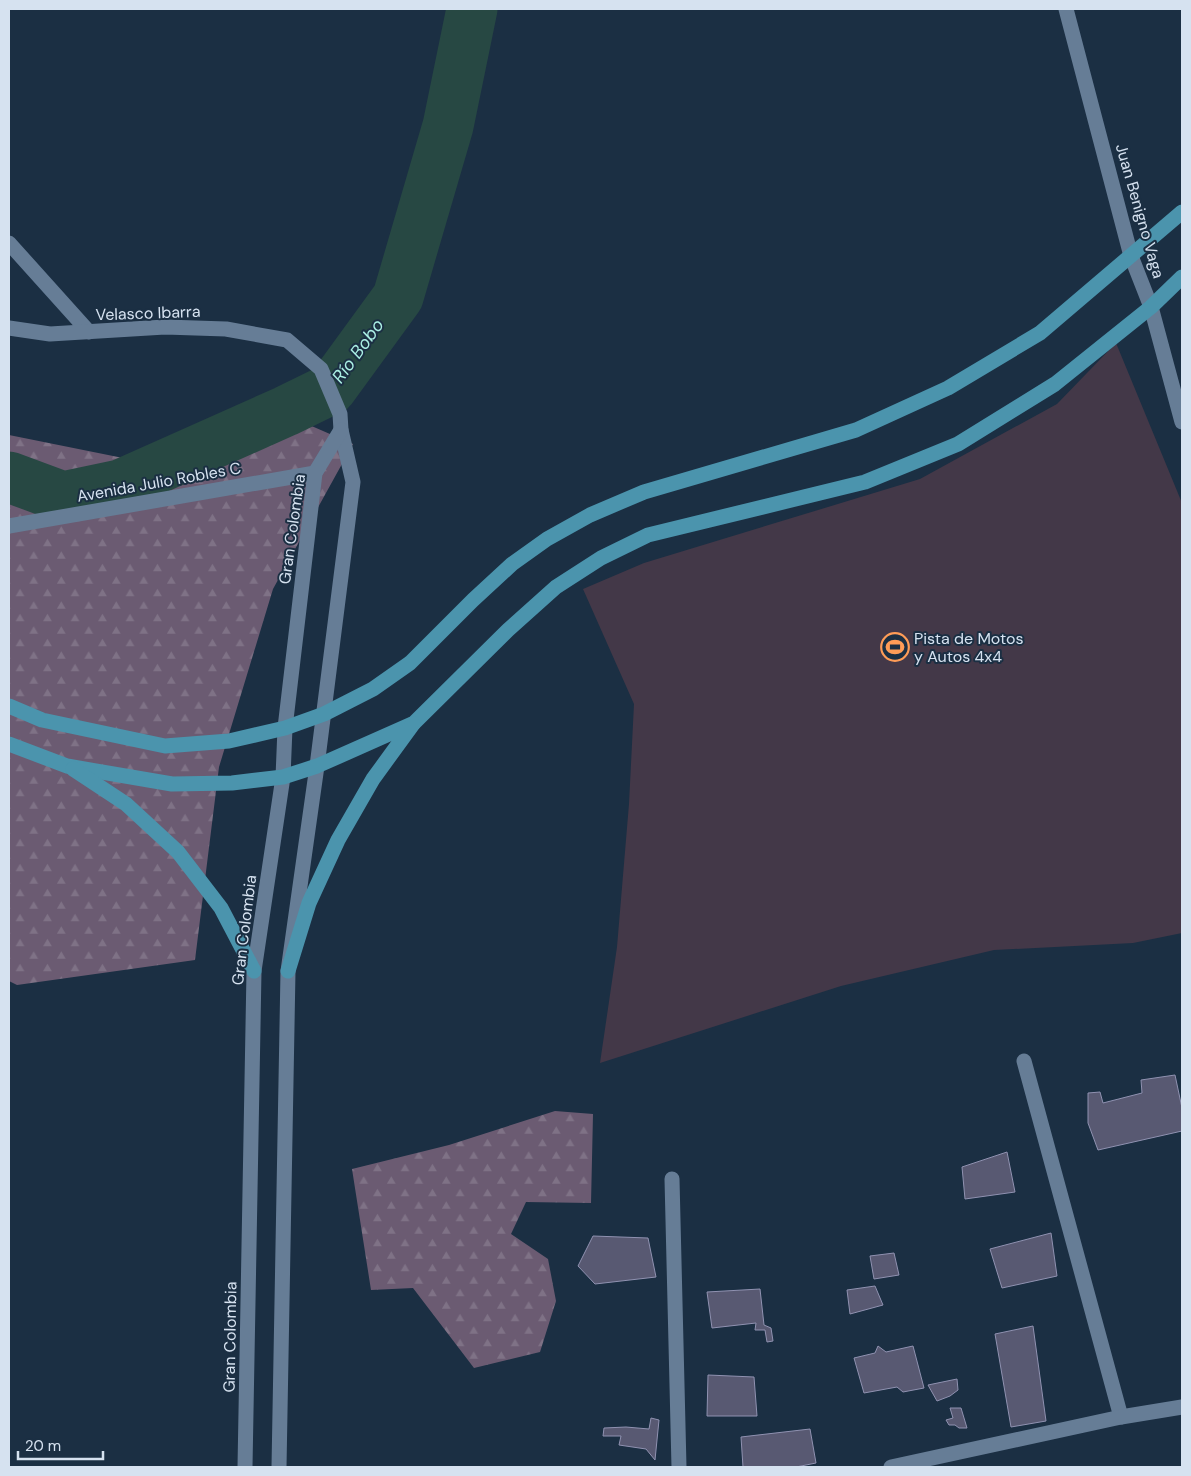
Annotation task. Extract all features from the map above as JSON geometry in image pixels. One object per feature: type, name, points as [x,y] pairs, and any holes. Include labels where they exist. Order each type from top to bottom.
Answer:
[{"type":"main road","points":[[9,706],[42,720],[165,746],[229,741],[285,728],[324,714],[373,689],[410,663],[512,564],[547,539],[590,515],[644,492],[856,430],[948,388],[1040,333],[1182,212]]},
{"type":"main road","points":[[288,971],[309,904],[338,840],[372,779],[414,723],[508,630],[556,587],[601,558],[648,535],[865,482],[958,444],[1055,384],[1151,306],[1182,277]]},
{"type":"main road","points":[[9,744],[67,766],[172,784],[232,783],[283,778],[317,766],[414,723]]},
{"type":"main road","points":[[67,766],[126,804],[178,852],[221,908],[254,971]]},
{"type":"street","name":"Juan Benigno Vaga","points":[[1066,9],[1131,256],[1151,306],[1182,422]]},
{"type":"street","points":[[9,243],[89,332]]},
{"type":"street","name":"Velasco Ibarra","points":[[9,328],[50,334],[166,327],[226,329],[287,340],[321,369],[338,404],[341,430]]},
{"type":"street","points":[[279,1467],[288,971],[324,714],[353,482],[341,430]]},
{"type":"street","name":"Gran Colombia","points":[[245,1467],[254,971],[283,778],[285,728],[315,472],[341,430]]},
{"type":"street","name":"Avenida Julio Robles C","points":[[9,526],[315,472]]},
{"type":"street","points":[[1024,1061],[1122,1417]]},
{"type":"street","points":[[672,1180],[679,1467]]},
{"type":"street","points":[[891,1467],[1122,1417],[1182,1406]]},
{"type":"green space","points":[[300,421],[353,444],[273,589],[219,767],[195,960],[17,985],[9,981],[9,435],[123,458],[215,458]]},
{"type":"green space","points":[[555,1111],[593,1114],[591,1203],[526,1202],[511,1234],[548,1259],[556,1301],[540,1352],[474,1368],[413,1288],[371,1290],[352,1169],[449,1145]]},
{"type":"shaded area","name":"Pista de Motos y Autos 4x4","points":[[1116,343],[1182,503],[1182,933],[1133,943],[994,950],[841,986],[600,1063],[617,947],[629,804],[634,704],[583,589],[644,563],[920,479],[1057,404]]},
{"type":"building","points":[[1175,1075],[1182,1108],[1182,1131],[1098,1150],[1088,1123],[1088,1093],[1100,1092],[1103,1103],[1142,1093],[1141,1080]]},
{"type":"building","points":[[1007,1152],[1015,1192],[965,1199],[962,1167]]},
{"type":"building","points":[[1051,1233],[1057,1276],[1002,1288],[990,1249]]},
{"type":"building","points":[[593,1236],[648,1238],[656,1277],[595,1284],[578,1266]]},
{"type":"building","points":[[894,1253],[899,1275],[874,1279],[870,1256]]},
{"type":"building","points":[[875,1286],[883,1305],[850,1314],[847,1290]]},
{"type":"building","points":[[760,1289],[764,1325],[771,1328],[773,1341],[767,1342],[765,1330],[755,1330],[756,1323],[712,1328],[707,1292]]},
{"type":"building","points":[[1033,1326],[1046,1421],[1011,1427],[995,1334]]},
{"type":"building","points":[[878,1346],[886,1352],[913,1346],[924,1388],[903,1392],[897,1387],[864,1393],[854,1358],[875,1353]]},
{"type":"building","points":[[708,1375],[754,1377],[757,1416],[707,1416]]},
{"type":"building","points":[[957,1379],[958,1390],[950,1396],[937,1401],[928,1385]]},
{"type":"building","points":[[950,1408],[961,1408],[967,1428],[949,1425],[946,1420],[953,1418]]},
{"type":"building","points":[[651,1418],[659,1420],[655,1460],[646,1449],[619,1445],[621,1436],[603,1436],[604,1428],[649,1429]]},
{"type":"building","points":[[810,1429],[816,1463],[796,1467],[743,1467],[741,1437]]},
{"type":"waterway","name":"Río Bobo","points":[[9,477],[63,497],[120,485],[331,389],[398,297],[448,126],[472,9]]},
{"type":"place","name":"Pista de Motos y Autos 4x4","points":[[895,647]]}]
